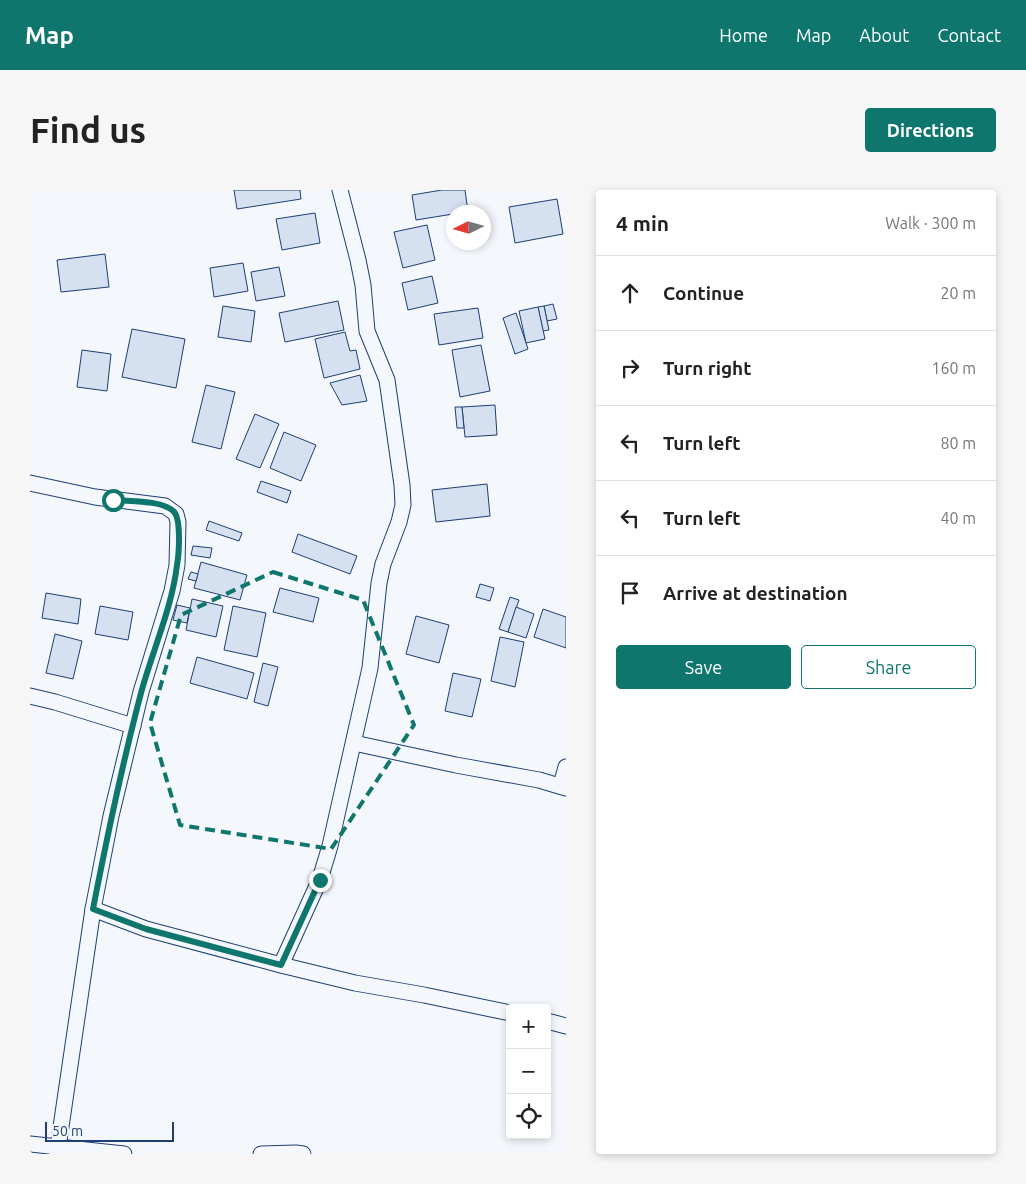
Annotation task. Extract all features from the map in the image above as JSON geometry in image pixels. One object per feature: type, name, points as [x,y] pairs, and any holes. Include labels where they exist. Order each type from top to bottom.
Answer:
[{"type":"street","points":[[281,965],[320,880],[330,846],[370,668],[379,583],[383,564],[400,522],[403,506],[402,485],[386,380],[380,360],[367,332],[363,285],[340,190]]},
{"type":"street","points":[[30,483],[95,496],[165,506],[176,514],[178,522],[176,574],[132,726],[111,816],[93,909],[58,1150]]},
{"type":"street","points":[[30,696],[132,726]]},
{"type":"street","points":[[354,743],[564,786],[566,768]]},
{"type":"street","points":[[93,909],[146,929],[281,965],[355,983],[506,1012]]},
{"type":"street","points":[[551,1022],[566,1026]]},
{"type":"street","points":[[30,1144],[58,1150],[124,1154]]},
{"type":"street","points":[[260,1154],[303,1154]]},
{"type":"highlighted area","points":[[273,572],[363,600],[414,725],[331,849],[180,825],[150,723],[181,615]]},
{"type":"building","points":[[234,190],[300,190],[301,199],[237,209]]},
{"type":"building","points":[[442,190],[465,190],[467,205],[446,205],[446,215],[416,220],[412,195]]},
{"type":"building","points":[[557,199],[563,234],[515,243],[509,207]]},
{"type":"building","points":[[315,213],[320,243],[282,250],[276,219]]},
{"type":"building","points":[[427,225],[435,260],[403,268],[394,232]]},
{"type":"building","points":[[105,254],[109,287],[61,292],[57,260]]},
{"type":"building","points":[[243,263],[248,291],[214,297],[210,268]]},
{"type":"building","points":[[279,267],[285,296],[256,301],[251,272]]},
{"type":"building","points":[[432,276],[438,303],[408,310],[402,283]]},
{"type":"building","points":[[338,301],[344,330],[285,342],[279,313]]},
{"type":"building","points":[[553,304],[557,319],[547,321],[544,306]]},
{"type":"building","points":[[223,306],[255,311],[251,342],[218,337]]},
{"type":"building","points":[[544,306],[549,330],[543,331],[538,307]]},
{"type":"building","points":[[538,307],[545,339],[526,343],[519,311]]},
{"type":"building","points":[[478,308],[483,338],[439,345],[434,314]]},
{"type":"building","points":[[516,313],[528,349],[515,354],[503,318]]},
{"type":"building","points":[[132,329],[185,339],[176,388],[122,377]]},
{"type":"building","points":[[345,332],[350,351],[356,350],[360,369],[324,378],[315,339]]},
{"type":"building","points":[[481,345],[490,391],[460,397],[452,350]]},
{"type":"building","points":[[82,350],[111,354],[107,391],[77,387]]},
{"type":"building","points":[[360,375],[367,401],[342,405],[330,383]]},
{"type":"building","points":[[206,385],[235,392],[221,449],[192,442]]},
{"type":"building","points":[[495,405],[497,435],[465,437],[462,407]]},
{"type":"building","points":[[455,407],[462,407],[464,428],[457,428]]},
{"type":"building","points":[[255,414],[279,424],[260,468],[236,459]]},
{"type":"building","points":[[284,432],[316,445],[301,481],[270,468]]},
{"type":"building","points":[[261,481],[291,491],[287,503],[257,492]]},
{"type":"building","points":[[487,484],[490,516],[436,522],[432,490]]},
{"type":"building","points":[[209,521],[242,533],[239,541],[206,530]]},
{"type":"building","points":[[298,534],[357,556],[350,574],[292,552]]},
{"type":"building","points":[[193,546],[212,548],[210,558],[191,555]]},
{"type":"building","points":[[201,562],[247,575],[240,600],[194,588]]},
{"type":"building","points":[[191,572],[198,574],[196,581],[188,579]]},
{"type":"building","points":[[480,584],[494,588],[490,601],[476,597]]},
{"type":"building","points":[[280,588],[319,598],[313,622],[273,612]]},
{"type":"building","points":[[46,593],[81,599],[78,624],[42,618]]},
{"type":"building","points":[[510,597],[519,600],[508,632],[499,629]]},
{"type":"building","points":[[192,599],[223,606],[216,637],[186,630]]},
{"type":"building","points":[[177,605],[190,608],[187,623],[173,620]]},
{"type":"building","points":[[100,606],[133,612],[128,640],[95,634]]},
{"type":"building","points":[[233,606],[266,613],[257,657],[224,650]]},
{"type":"building","points":[[516,607],[534,614],[526,638],[508,632]]},
{"type":"building","points":[[543,609],[566,617],[566,648],[534,637]]},
{"type":"building","points":[[416,616],[449,625],[439,663],[406,654]]},
{"type":"building","points":[[55,634],[82,641],[73,679],[46,673]]},
{"type":"building","points":[[500,637],[524,642],[515,687],[491,681]]},
{"type":"building","points":[[197,657],[254,673],[247,699],[190,683]]},
{"type":"building","points":[[263,663],[278,667],[268,706],[254,702]]},
{"type":"building","points":[[453,673],[481,679],[472,717],[445,711]]},
{"type":"route","points":[[113,500],[165,506],[176,514],[178,522],[177,565],[172,591],[141,692],[111,816],[93,909],[146,929],[281,965],[320,880]]}]
